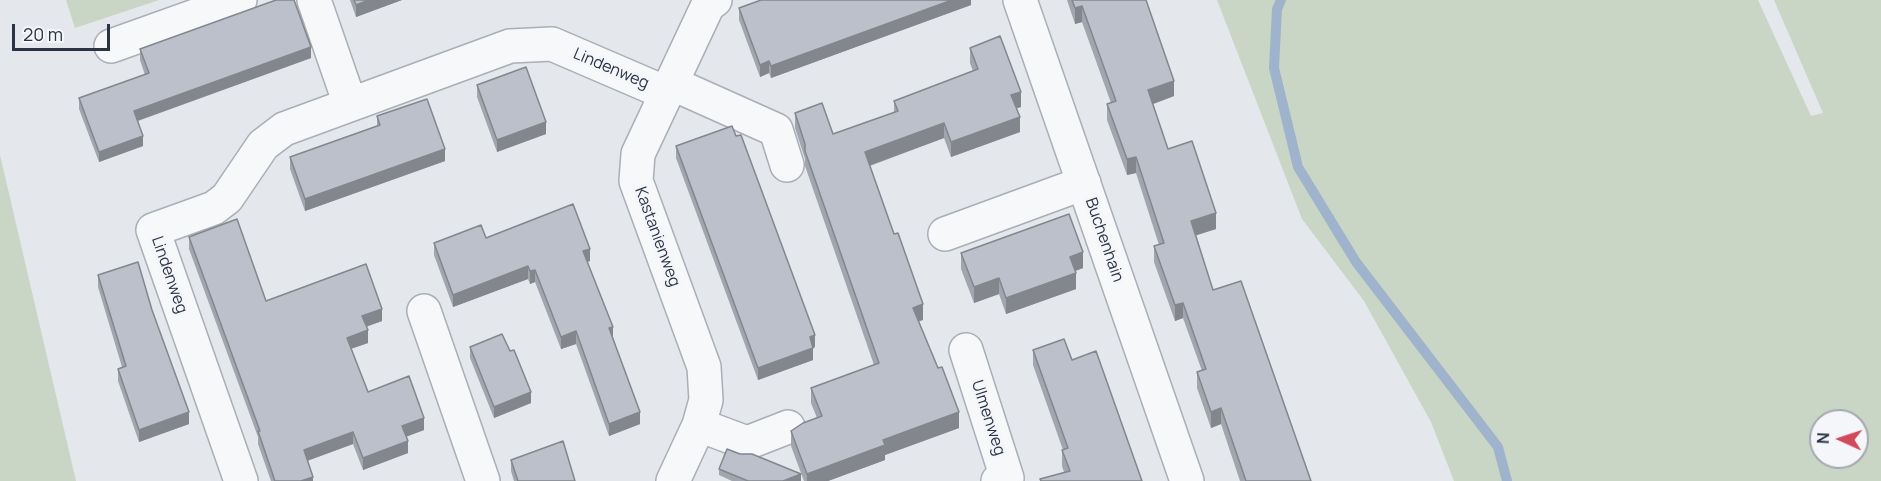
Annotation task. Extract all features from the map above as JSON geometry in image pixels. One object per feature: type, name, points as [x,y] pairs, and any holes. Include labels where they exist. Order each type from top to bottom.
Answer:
[{"type":"street","points":[[111,46],[240,0]]},
{"type":"street","points":[[314,0],[350,104]]},
{"type":"street","name":"Kastanienweg","points":[[673,481],[699,425],[706,400],[704,367],[636,181],[638,154],[708,5],[715,0]]},
{"type":"street","name":"Buchenhain","points":[[1020,0],[1187,481]]},
{"type":"street","name":"Lindenweg","points":[[241,481],[153,230],[214,208],[227,198],[263,145],[284,129],[510,46],[552,44],[776,130],[787,165]]},
{"type":"street","points":[[945,234],[1084,183]]},
{"type":"street","points":[[424,311],[483,481]]},
{"type":"street","name":"Ulmenweg","points":[[966,350],[1007,478],[998,481]]},
{"type":"street","points":[[699,425],[747,443],[788,427]]},
{"type":"green space","points":[[66,0],[159,0],[75,28]]},
{"type":"green space","points":[[1217,0],[1758,0],[1811,116],[1823,113],[1774,0],[1881,0],[1881,481],[1454,481],[1431,422],[1364,301],[1302,219]]},
{"type":"green space","points":[[0,155],[76,481],[0,481]]},
{"type":"building","points":[[276,0],[294,0],[311,47],[134,111],[143,136],[99,152],[79,98],[149,73],[140,49]]},
{"type":"building","points":[[354,0],[369,0],[356,5]]},
{"type":"building","points":[[761,0],[952,0],[771,66],[769,61],[760,65],[739,8]]},
{"type":"building","points":[[1072,0],[1146,0],[1174,81],[1148,90],[1168,149],[1192,141],[1216,213],[1191,221],[1213,290],[1241,281],[1311,481],[1246,481],[1221,408],[1211,412],[1197,372],[1206,369],[1183,303],[1175,305],[1154,246],[1164,243],[1136,157],[1127,159],[1107,104],[1116,101],[1082,6],[1075,8]]},
{"type":"building","points":[[1000,36],[1021,92],[1011,95],[1020,117],[951,142],[944,123],[865,152],[894,234],[898,233],[923,304],[913,308],[938,368],[942,367],[959,412],[883,440],[885,445],[807,474],[791,431],[803,423],[822,416],[811,388],[879,363],[805,151],[795,113],[822,103],[833,134],[898,111],[894,101],[978,69],[970,48]]},
{"type":"building","points":[[526,67],[546,122],[497,140],[477,85]]},
{"type":"building","points":[[427,99],[445,149],[305,199],[290,157],[380,125],[377,116]]},
{"type":"building","points":[[732,126],[736,136],[741,135],[815,335],[810,337],[813,348],[758,368],[676,146]]},
{"type":"building","points":[[573,204],[590,249],[583,251],[613,327],[609,328],[640,412],[609,424],[576,331],[561,337],[535,270],[530,271],[528,266],[453,295],[434,243],[481,225],[486,238]]},
{"type":"building","points":[[1069,214],[1083,252],[1070,257],[1076,273],[1006,298],[999,278],[974,287],[961,253]]},
{"type":"building","points":[[237,219],[266,301],[366,264],[382,309],[362,316],[368,330],[347,338],[368,392],[409,376],[424,418],[402,426],[408,441],[363,458],[353,432],[304,450],[313,477],[301,481],[275,481],[258,431],[260,431],[189,237]]},
{"type":"building","points":[[138,262],[152,310],[189,412],[139,430],[118,369],[126,366],[98,275]]},
{"type":"building","points":[[502,334],[510,351],[514,350],[531,392],[494,407],[470,347]]},
{"type":"building","points":[[1064,339],[1072,360],[1096,351],[1142,481],[1041,481],[1040,479],[1070,471],[1062,450],[1068,448],[1033,350]]},
{"type":"building","points":[[563,441],[575,481],[518,481],[511,460]]},
{"type":"building","points":[[727,449],[740,454],[752,454],[801,474],[783,481],[748,481],[719,469]]},
{"type":"waterway","points":[[1281,0],[1277,9],[1274,68],[1298,167],[1356,262],[1498,447],[1507,481]]}]
